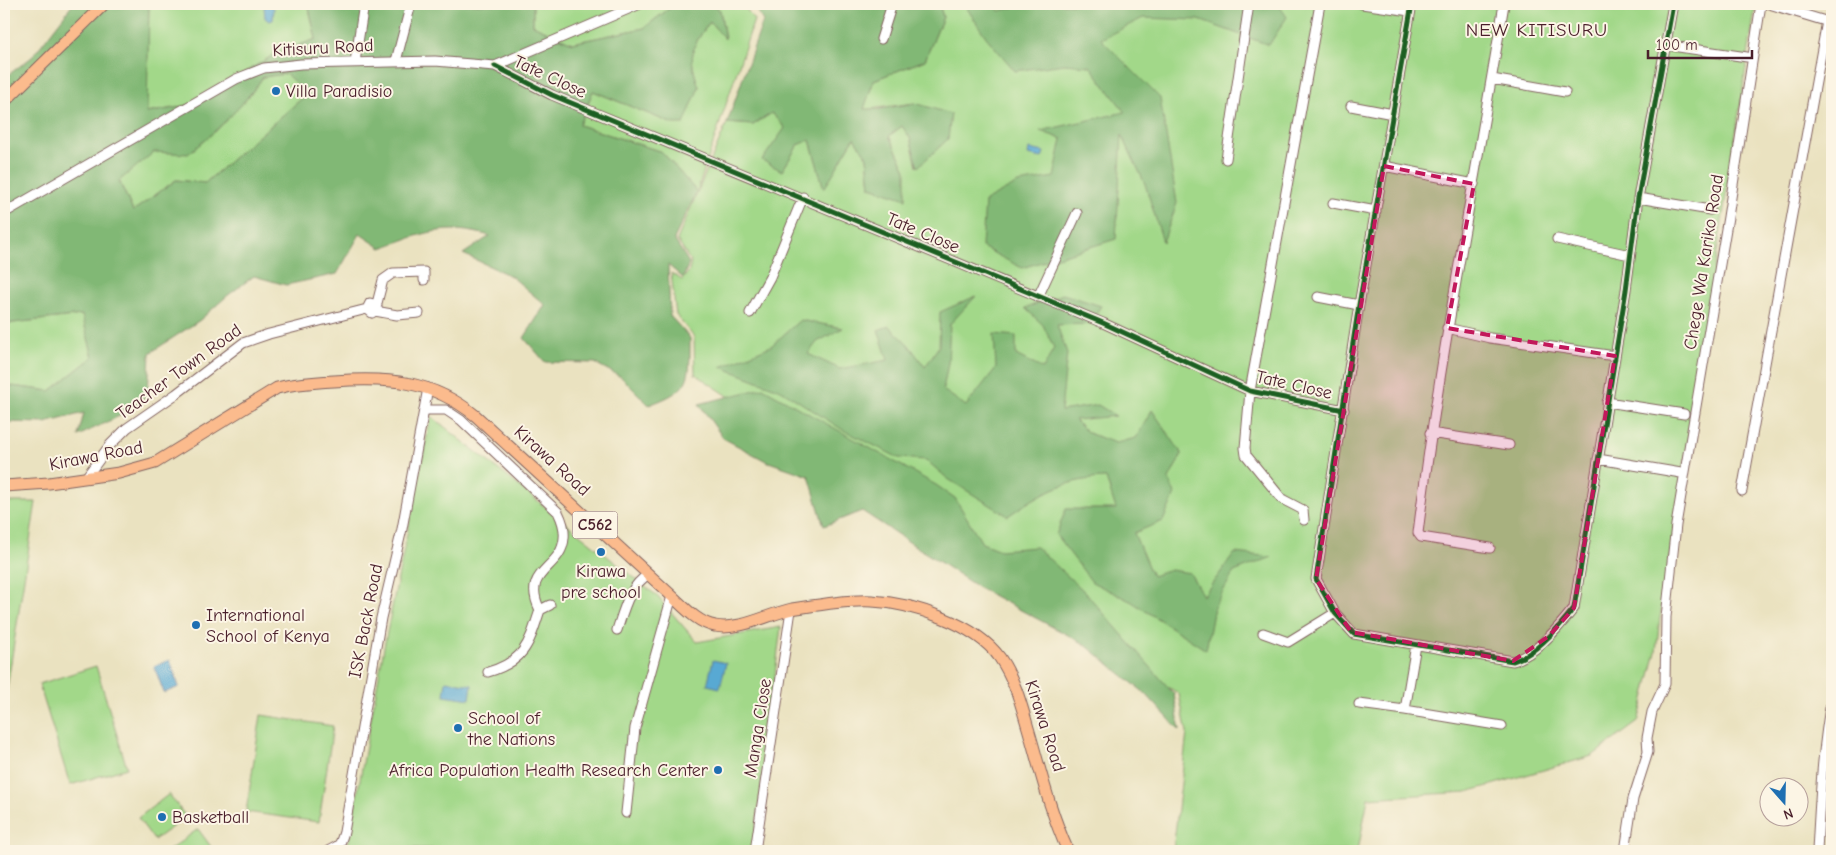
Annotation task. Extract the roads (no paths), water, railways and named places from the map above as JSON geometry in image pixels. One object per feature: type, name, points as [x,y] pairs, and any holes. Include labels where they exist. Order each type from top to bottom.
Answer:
[{"type":"main road","points":[[4,102],[104,4]]},
{"type":"main road","name":"Kirawa Road","points":[[4,486],[49,483],[87,476],[119,473],[155,462],[277,388],[295,384],[383,378],[428,388],[454,400],[471,412],[700,620],[720,627],[736,625],[791,610],[856,601],[894,603],[930,613],[972,632],[987,644],[999,658],[1020,698],[1050,806],[1068,851]]},
{"type":"street","points":[[355,62],[364,4]]},
{"type":"street","points":[[396,61],[411,4]]},
{"type":"street","name":"Kitisuru Road","points":[[4,213],[236,79],[274,66],[396,61],[447,61],[495,66],[619,8],[640,4]]},
{"type":"street","points":[[882,38],[892,4]]},
{"type":"street","points":[[1226,159],[1249,4]]},
{"type":"street","points":[[1304,520],[1303,510],[1282,499],[1246,455],[1245,448],[1250,391],[1320,4]]},
{"type":"street","points":[[1362,4],[1411,8],[1359,306],[1316,579],[1335,613],[1354,634],[1416,645],[1450,648],[1513,661],[1520,659],[1549,636],[1574,608],[1615,356],[1638,198],[1673,4]]},
{"type":"street","points":[[1490,548],[1419,535],[1430,433],[1504,4]]},
{"type":"street","name":"Chege Wa Kariko Road","points":[[1625,851],[1633,799],[1648,752],[1647,738],[1652,712],[1665,684],[1666,617],[1676,525],[1728,217],[1760,4]]},
{"type":"street","points":[[1769,4],[1829,22]]},
{"type":"street","points":[[1742,491],[1832,8]]},
{"type":"street","points":[[1665,45],[1747,57]]},
{"type":"street","name":"Tate Close","points":[[495,66],[552,95],[803,197],[1038,297],[1104,323],[1250,391],[1344,410]]},
{"type":"street","points":[[1492,79],[1565,92]]},
{"type":"street","points":[[1351,106],[1393,114]]},
{"type":"street","points":[[1384,166],[1474,184]]},
{"type":"street","points":[[750,313],[770,277],[803,197]]},
{"type":"street","points":[[1638,198],[1710,210]]},
{"type":"street","points":[[1333,203],[1376,211]]},
{"type":"street","points":[[1038,297],[1077,213]]},
{"type":"street","points":[[1557,239],[1630,254]]},
{"type":"street","points":[[419,313],[397,316],[373,309],[383,280],[393,273],[424,272],[424,280]]},
{"type":"street","points":[[1318,297],[1359,306]]},
{"type":"street","name":"Teacher Town Road","points":[[87,476],[110,445],[127,428],[176,394],[243,343],[269,334],[373,309]]},
{"type":"street","points":[[1447,328],[1490,338],[1615,356]]},
{"type":"street","name":"ISK Back Road","points":[[333,848],[340,844],[344,832],[381,618],[402,529],[428,388]]},
{"type":"street","points":[[1607,402],[1684,414]]},
{"type":"street","points":[[424,410],[446,410],[461,420],[558,512],[563,525],[564,540],[557,556],[541,572],[534,586],[535,599],[540,610],[529,644],[522,653],[501,668],[488,672]]},
{"type":"street","points":[[1430,433],[1510,445]]},
{"type":"street","points":[[1598,459],[1681,473]]},
{"type":"street","points":[[617,630],[630,594],[640,580],[649,574]]},
{"type":"street","points":[[626,813],[635,728],[672,596]]},
{"type":"street","points":[[540,610],[550,605]]},
{"type":"street","name":"Manga Close","points":[[755,851],[791,610]]},
{"type":"street","points":[[1263,633],[1288,642],[1335,613]]},
{"type":"street","points":[[1405,710],[1416,645]]},
{"type":"street","points":[[1817,851],[1821,778],[1826,728],[1832,697]]},
{"type":"street","points":[[1359,704],[1502,726]]},
{"type":"water","points":[[269,5],[274,8],[273,20],[269,21],[265,18],[264,6]]},
{"type":"water","points":[[1029,149],[1044,152],[1042,158],[1028,155]]},
{"type":"water","points":[[170,660],[179,687],[164,693],[154,666]]},
{"type":"water","points":[[713,660],[726,663],[720,688],[707,685]]},
{"type":"water","points":[[446,681],[472,685],[470,699],[444,695]]},
{"type":"place","name":"Villa Paradisio","points":[[276,91]]},
{"type":"place","name":"Kirawa pre school","points":[[601,552]]},
{"type":"place","name":"International School of Kenya","points":[[196,625]]},
{"type":"place","name":"School of the Nations","points":[[458,728]]},
{"type":"place","name":"Africa Population Health Research Center","points":[[718,770]]},
{"type":"place","name":"Basketball","points":[[162,817]]},
{"type":"district","name":"NEW KITISURU","points":[[1537,30]]}]
